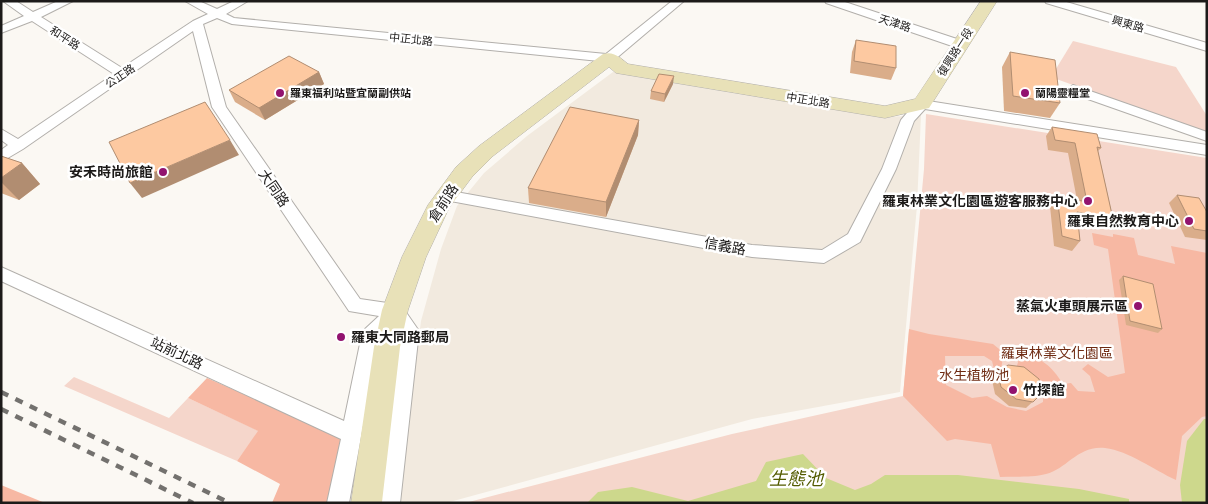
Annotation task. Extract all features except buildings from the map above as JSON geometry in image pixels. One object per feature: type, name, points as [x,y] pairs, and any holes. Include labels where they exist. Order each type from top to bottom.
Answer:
[{"type":"main road","name":"復興路一段","points":[[922,104],[989,1]]},
{"type":"main road","name":"中正北路","points":[[609,58],[622,69],[885,112],[922,104]]},
{"type":"main road","name":"倉前路","points":[[366,502],[387,347],[395,310],[414,257],[445,196],[464,172],[486,151],[609,58]]},
{"type":"street","name":"和平路","points":[[8,1],[123,74]]},
{"type":"street","points":[[1,30],[68,1]]},
{"type":"street","name":"中正北路","points":[[190,1],[215,15],[232,21],[609,58]]},
{"type":"street","name":"公正路","points":[[1,157],[197,23],[243,1]]},
{"type":"street","name":"倉前路","points":[[609,58],[680,1]]},
{"type":"street","name":"天津路","points":[[830,1],[960,44]]},
{"type":"street","name":"興東路","points":[[1050,1],[1207,47]]},
{"type":"street","name":"大同路","points":[[197,23],[219,107],[355,306],[395,310]]},
{"type":"street","points":[[1073,89],[1207,137]]},
{"type":"street","name":"中正北路","points":[[922,104],[1207,150]]},
{"type":"street","name":"信義路","points":[[445,196],[752,251],[824,256],[854,238],[889,169],[908,120],[922,104]]},
{"type":"street","points":[[1,134],[18,146]]},
{"type":"street","name":"站前北路","points":[[1,273],[352,434]]},
{"type":"street","points":[[338,503],[371,334],[395,310],[410,331],[390,503]]},
{"type":"shaded area","points":[[613,72],[738,94],[889,117],[921,115],[917,206],[900,392],[752,419],[446,503],[398,503],[421,321],[441,249],[457,206],[484,173],[527,136]]},
{"type":"shaded area","points":[[1092,233],[1134,238],[1138,255],[1175,264],[1171,246],[1207,253],[1207,416],[1202,417],[1182,436],[1176,480],[1132,457],[1105,448],[1087,450],[1046,474],[1000,477],[991,444],[955,439],[947,441],[903,396],[909,329],[993,344],[1004,353],[1001,369],[995,373],[992,361],[984,356],[945,356],[946,385],[972,398],[987,396],[1007,407],[1026,411],[1043,402],[1043,395],[1036,381],[1016,369],[1021,352],[1045,363],[1063,384],[1071,383],[1078,391],[1095,392],[1090,376],[1082,369],[1088,364],[1108,377],[1125,373],[1108,249],[1094,245]]},
{"type":"shaded area","points":[[207,378],[342,437],[333,503],[272,503],[280,484],[237,461],[258,431],[188,398]]},
{"type":"shaded area","points":[[1,485],[45,503],[1,503]]},
{"type":"green space","points":[[1073,41],[1176,67],[1207,116],[1207,134],[1051,77]]},
{"type":"green space","name":"羅東林業文化園區","points":[[926,114],[1207,158],[1207,503],[465,503],[732,434],[903,396],[924,169]]},
{"type":"green space","points":[[74,377],[169,418],[188,398],[259,431],[237,461],[64,386]]},
{"type":"water","points":[[1204,419],[1207,419],[1207,503],[1182,503],[1180,485],[1187,441]]},
{"type":"water","name":"生態池","points":[[803,454],[826,478],[855,490],[871,484],[885,475],[958,475],[1079,489],[1129,499],[1129,503],[587,503],[598,492],[632,487],[688,501],[756,481],[766,462]]},
{"type":"railway","points":[[1,392],[230,503]]},
{"type":"railway","points":[[1,409],[193,503]]},
{"type":"place","name":"羅東福利站暨宜蘭副供站","points":[[280,93]]},
{"type":"place","name":"蘭陽靈糧堂","points":[[1025,93]]},
{"type":"place","name":"安禾時尚旅館","points":[[163,172]]},
{"type":"place","name":"羅東林業文化園區遊客服務中心","points":[[1088,201]]},
{"type":"place","name":"羅東自然教育中心","points":[[1189,221]]},
{"type":"place","name":"蒸氣火車頭展示區","points":[[1138,306]]},
{"type":"place","name":"羅東大同路郵局","points":[[341,337]]},
{"type":"place","name":"竹探館","points":[[1013,390]]},
{"type":"park label","name":"水生植物池","points":[[974,375]]}]
